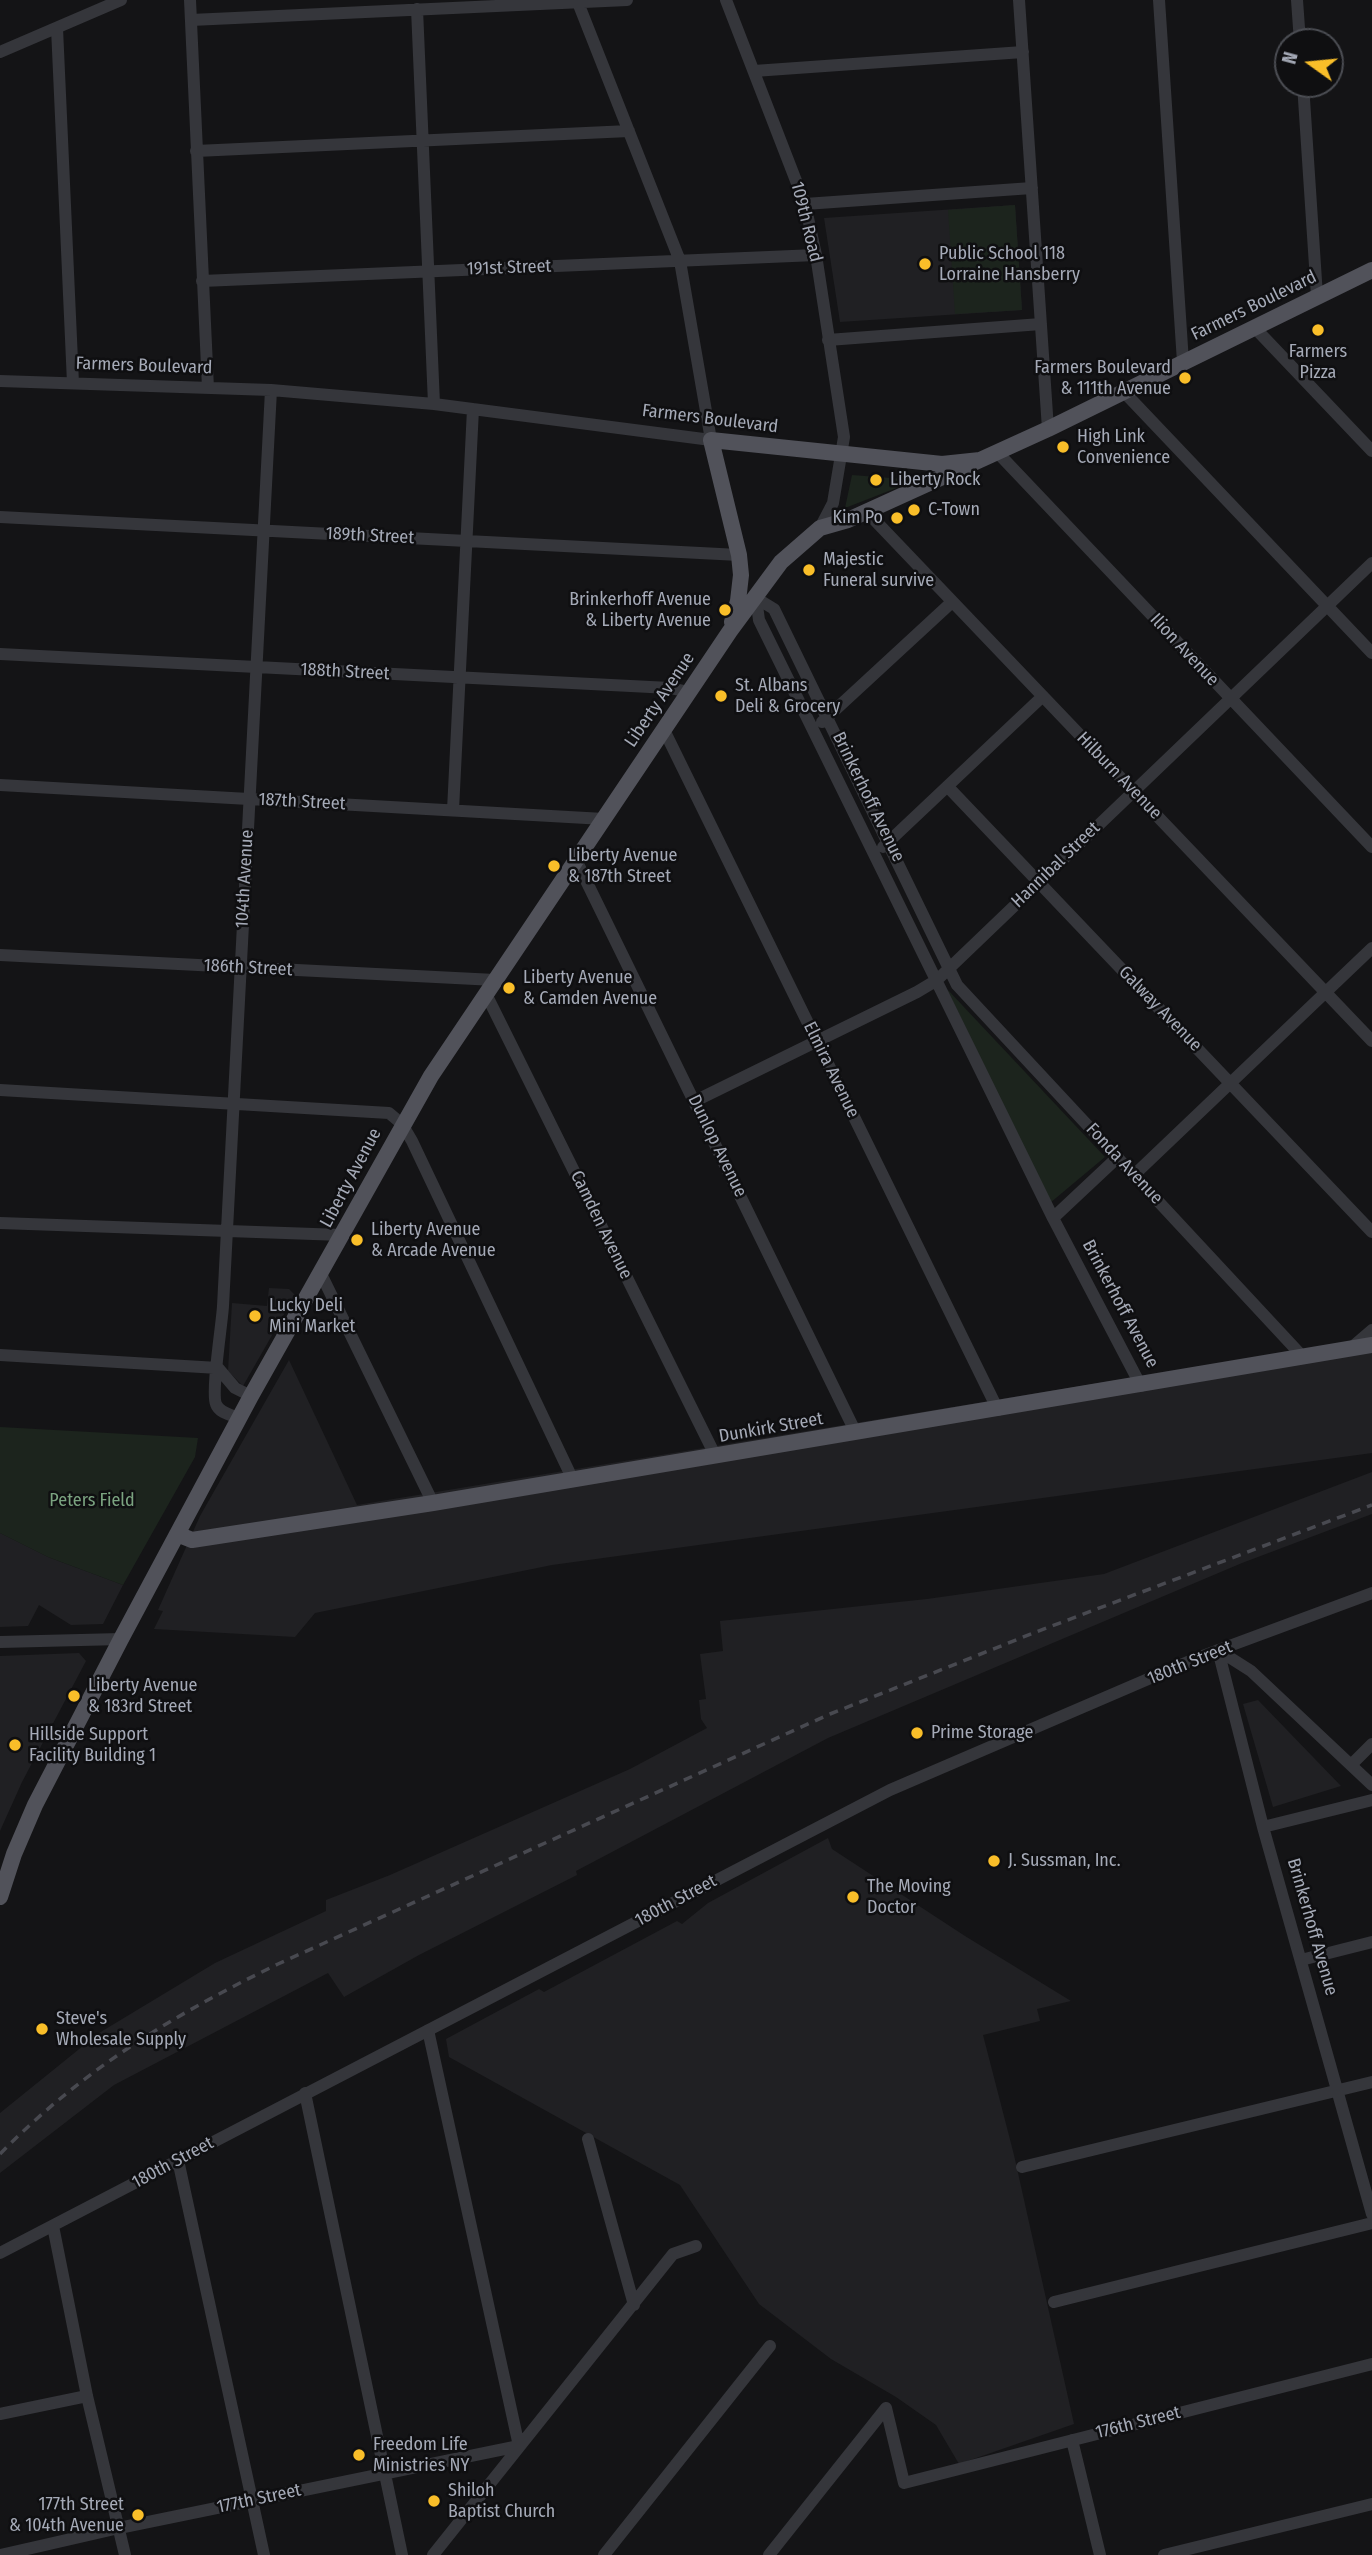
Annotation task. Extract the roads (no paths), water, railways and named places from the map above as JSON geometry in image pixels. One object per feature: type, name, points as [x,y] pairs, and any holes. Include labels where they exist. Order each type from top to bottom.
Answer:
[{"type":"main road","name":"Farmers Boulevard","points":[[711,439],[942,464],[980,460],[1372,270]]},
{"type":"main road","points":[[711,439],[739,555],[741,575],[730,631]]},
{"type":"main road","name":"Liberty Avenue","points":[[0,1897],[31,1814],[121,1639],[251,1396],[402,1124],[431,1076],[730,631],[781,562],[820,528],[848,520],[980,460]]},
{"type":"main road","name":"Dunkirk Street","points":[[177,1534],[192,1540],[433,1503],[1141,1386],[1372,1345]]},
{"type":"street","points":[[0,52],[121,0]]},
{"type":"street","points":[[190,0],[208,388]]},
{"type":"street","points":[[191,20],[627,0]]},
{"type":"street","name":"109th Road","points":[[726,0],[805,204],[816,255],[844,437],[843,454]]},
{"type":"street","points":[[1019,0],[1048,429]]},
{"type":"street","points":[[1158,0],[1183,362]]},
{"type":"street","points":[[1297,0],[1299,28]]},
{"type":"street","points":[[578,1],[680,261],[711,439]]},
{"type":"street","points":[[417,9],[434,404]]},
{"type":"street","points":[[57,28],[73,383]]},
{"type":"street","points":[[754,71],[1023,52]]},
{"type":"street","points":[[1304,98],[1317,296]]},
{"type":"street","points":[[196,150],[629,131]]},
{"type":"street","points":[[805,204],[1032,188]]},
{"type":"street","name":"191st Street","points":[[202,281],[816,255]]},
{"type":"street","points":[[828,340],[1041,324]]},
{"type":"street","points":[[1255,327],[1372,452]]},
{"type":"street","name":"Farmers Boulevard","points":[[0,381],[271,390],[434,404],[711,439]]},
{"type":"street","name":"104th Avenue","points":[[239,1418],[221,1411],[216,1404],[214,1388],[223,1306],[271,390]]},
{"type":"street","points":[[1124,392],[1372,653]]},
{"type":"street","points":[[453,810],[473,409]]},
{"type":"street","name":"Ilion Avenue","points":[[997,452],[1372,847]]},
{"type":"street","name":"Liberty Avenue","points":[[820,528],[833,503],[843,454]]},
{"type":"street","name":"Hilburn Avenue","points":[[866,511],[1372,1041]]},
{"type":"street","name":"189th Street","points":[[0,517],[739,555]]},
{"type":"street","name":"Hannibal Street","points":[[695,1101],[916,992],[937,979],[1372,563]]},
{"type":"street","name":"Brinkerhoff Avenue","points":[[756,598],[774,609],[948,968]]},
{"type":"street","name":"Brinkerhoff Avenue","points":[[756,598],[759,620],[1052,1218],[1141,1386]]},
{"type":"street","points":[[813,728],[952,602]]},
{"type":"street","name":"188th Street","points":[[0,654],[670,688],[689,692]]},
{"type":"street","points":[[874,853],[888,844],[1043,696]]},
{"type":"street","name":"Elmira Avenue","points":[[664,730],[998,1410]]},
{"type":"street","name":"187th Street","points":[[0,785],[604,819]]},
{"type":"street","name":"Galway Avenue","points":[[948,787],[1372,1232]]},
{"type":"street","name":"Dunlop Avenue","points":[[576,860],[856,1433]]},
{"type":"street","points":[[1134,1175],[1372,948]]},
{"type":"street","name":"186th Street","points":[[0,955],[240,968],[491,987]]},
{"type":"street","name":"Fonda Avenue","points":[[948,968],[957,985],[1303,1357]]},
{"type":"street","name":"Camden Avenue","points":[[491,987],[716,1457]]},
{"type":"street","points":[[0,1090],[386,1112],[402,1124],[573,1480]]},
{"type":"street","points":[[1052,1218],[1118,1157]]},
{"type":"street","points":[[0,1223],[342,1235]]},
{"type":"street","points":[[321,1273],[433,1503]]},
{"type":"street","points":[[1351,1348],[1372,1330]]},
{"type":"street","points":[[0,1355],[218,1368],[234,1388],[251,1396]]},
{"type":"street","name":"180th Street","points":[[0,2253],[890,1790],[1218,1650],[1372,1593]]},
{"type":"street","points":[[0,1642],[121,1639]]},
{"type":"street","points":[[1218,1650],[1251,1671],[1372,1785]]},
{"type":"street","name":"Brinkerhoff Avenue","points":[[1218,1650],[1263,1827],[1372,2214]]},
{"type":"street","points":[[1352,1765],[1372,1744]]},
{"type":"street","points":[[1263,1827],[1372,1800]]},
{"type":"street","points":[[1301,1960],[1372,1942]]},
{"type":"street","points":[[428,2030],[519,2446]]},
{"type":"street","points":[[1022,2167],[1372,2082]]},
{"type":"street","points":[[305,2094],[402,2555]]},
{"type":"street","points":[[588,2140],[634,2305]]},
{"type":"street","points":[[177,2160],[264,2555]]},
{"type":"street","points":[[1055,2302],[1372,2223]]},
{"type":"street","points":[[53,2226],[87,2396],[125,2555]]},
{"type":"street","points":[[433,2555],[673,2254],[696,2246]]},
{"type":"street","points":[[604,2555],[771,2346]]},
{"type":"street","name":"176th Street","points":[[769,2555],[886,2408],[904,2483],[1372,2364]]},
{"type":"street","points":[[0,2414],[87,2396]]},
{"type":"street","points":[[1072,2440],[1100,2555]]},
{"type":"street","name":"177th Street","points":[[1,2555],[119,2528],[519,2446]]},
{"type":"street","points":[[1164,2555],[1372,2504]]},
{"type":"railway","points":[[0,2154],[31,2124],[96,2070],[202,2003],[278,1964],[830,1714],[1036,1632],[1372,1505]]},
{"type":"place","name":"Public School 118 Lorraine Hansberry","points":[[925,264]]},
{"type":"place","name":"Farmers Pizza","points":[[1318,330]]},
{"type":"place","name":"Farmers Boulevard & 111th Avenue","points":[[1185,378]]},
{"type":"place","name":"High Link Convenience","points":[[1063,447]]},
{"type":"place","name":"Liberty Rock","points":[[876,480]]},
{"type":"place","name":"C-Town","points":[[914,510]]},
{"type":"place","name":"Kim Po","points":[[897,518]]},
{"type":"place","name":"Majestic Funeral survive","points":[[809,570]]},
{"type":"place","name":"Brinkerhoff Avenue & Liberty Avenue","points":[[725,610]]},
{"type":"place","name":"St. Albans Deli & Grocery","points":[[721,696]]},
{"type":"place","name":"Liberty Avenue & 187th Street","points":[[554,866]]},
{"type":"place","name":"Liberty Avenue & Camden Avenue","points":[[509,988]]},
{"type":"place","name":"Liberty Avenue & Arcade Avenue","points":[[357,1240]]},
{"type":"place","name":"Lucky Deli Mini Market","points":[[255,1316]]},
{"type":"place","name":"Liberty Avenue & 183rd Street","points":[[74,1696]]},
{"type":"place","name":"Prime Storage","points":[[917,1733]]},
{"type":"place","name":"Hillside Support Facility Building 1","points":[[15,1745]]},
{"type":"place","name":"J. Sussman, Inc.","points":[[994,1861]]},
{"type":"place","name":"The Moving Doctor","points":[[853,1897]]},
{"type":"place","name":"Steve's Wholesale Supply","points":[[42,2029]]},
{"type":"place","name":"Freedom Life Ministries NY","points":[[359,2455]]},
{"type":"place","name":"Shiloh Baptist Church","points":[[434,2501]]},
{"type":"place","name":"177th Street & 104th Avenue","points":[[138,2515]]},
{"type":"park label","name":"Peters Field","points":[[92,1501]]}]
